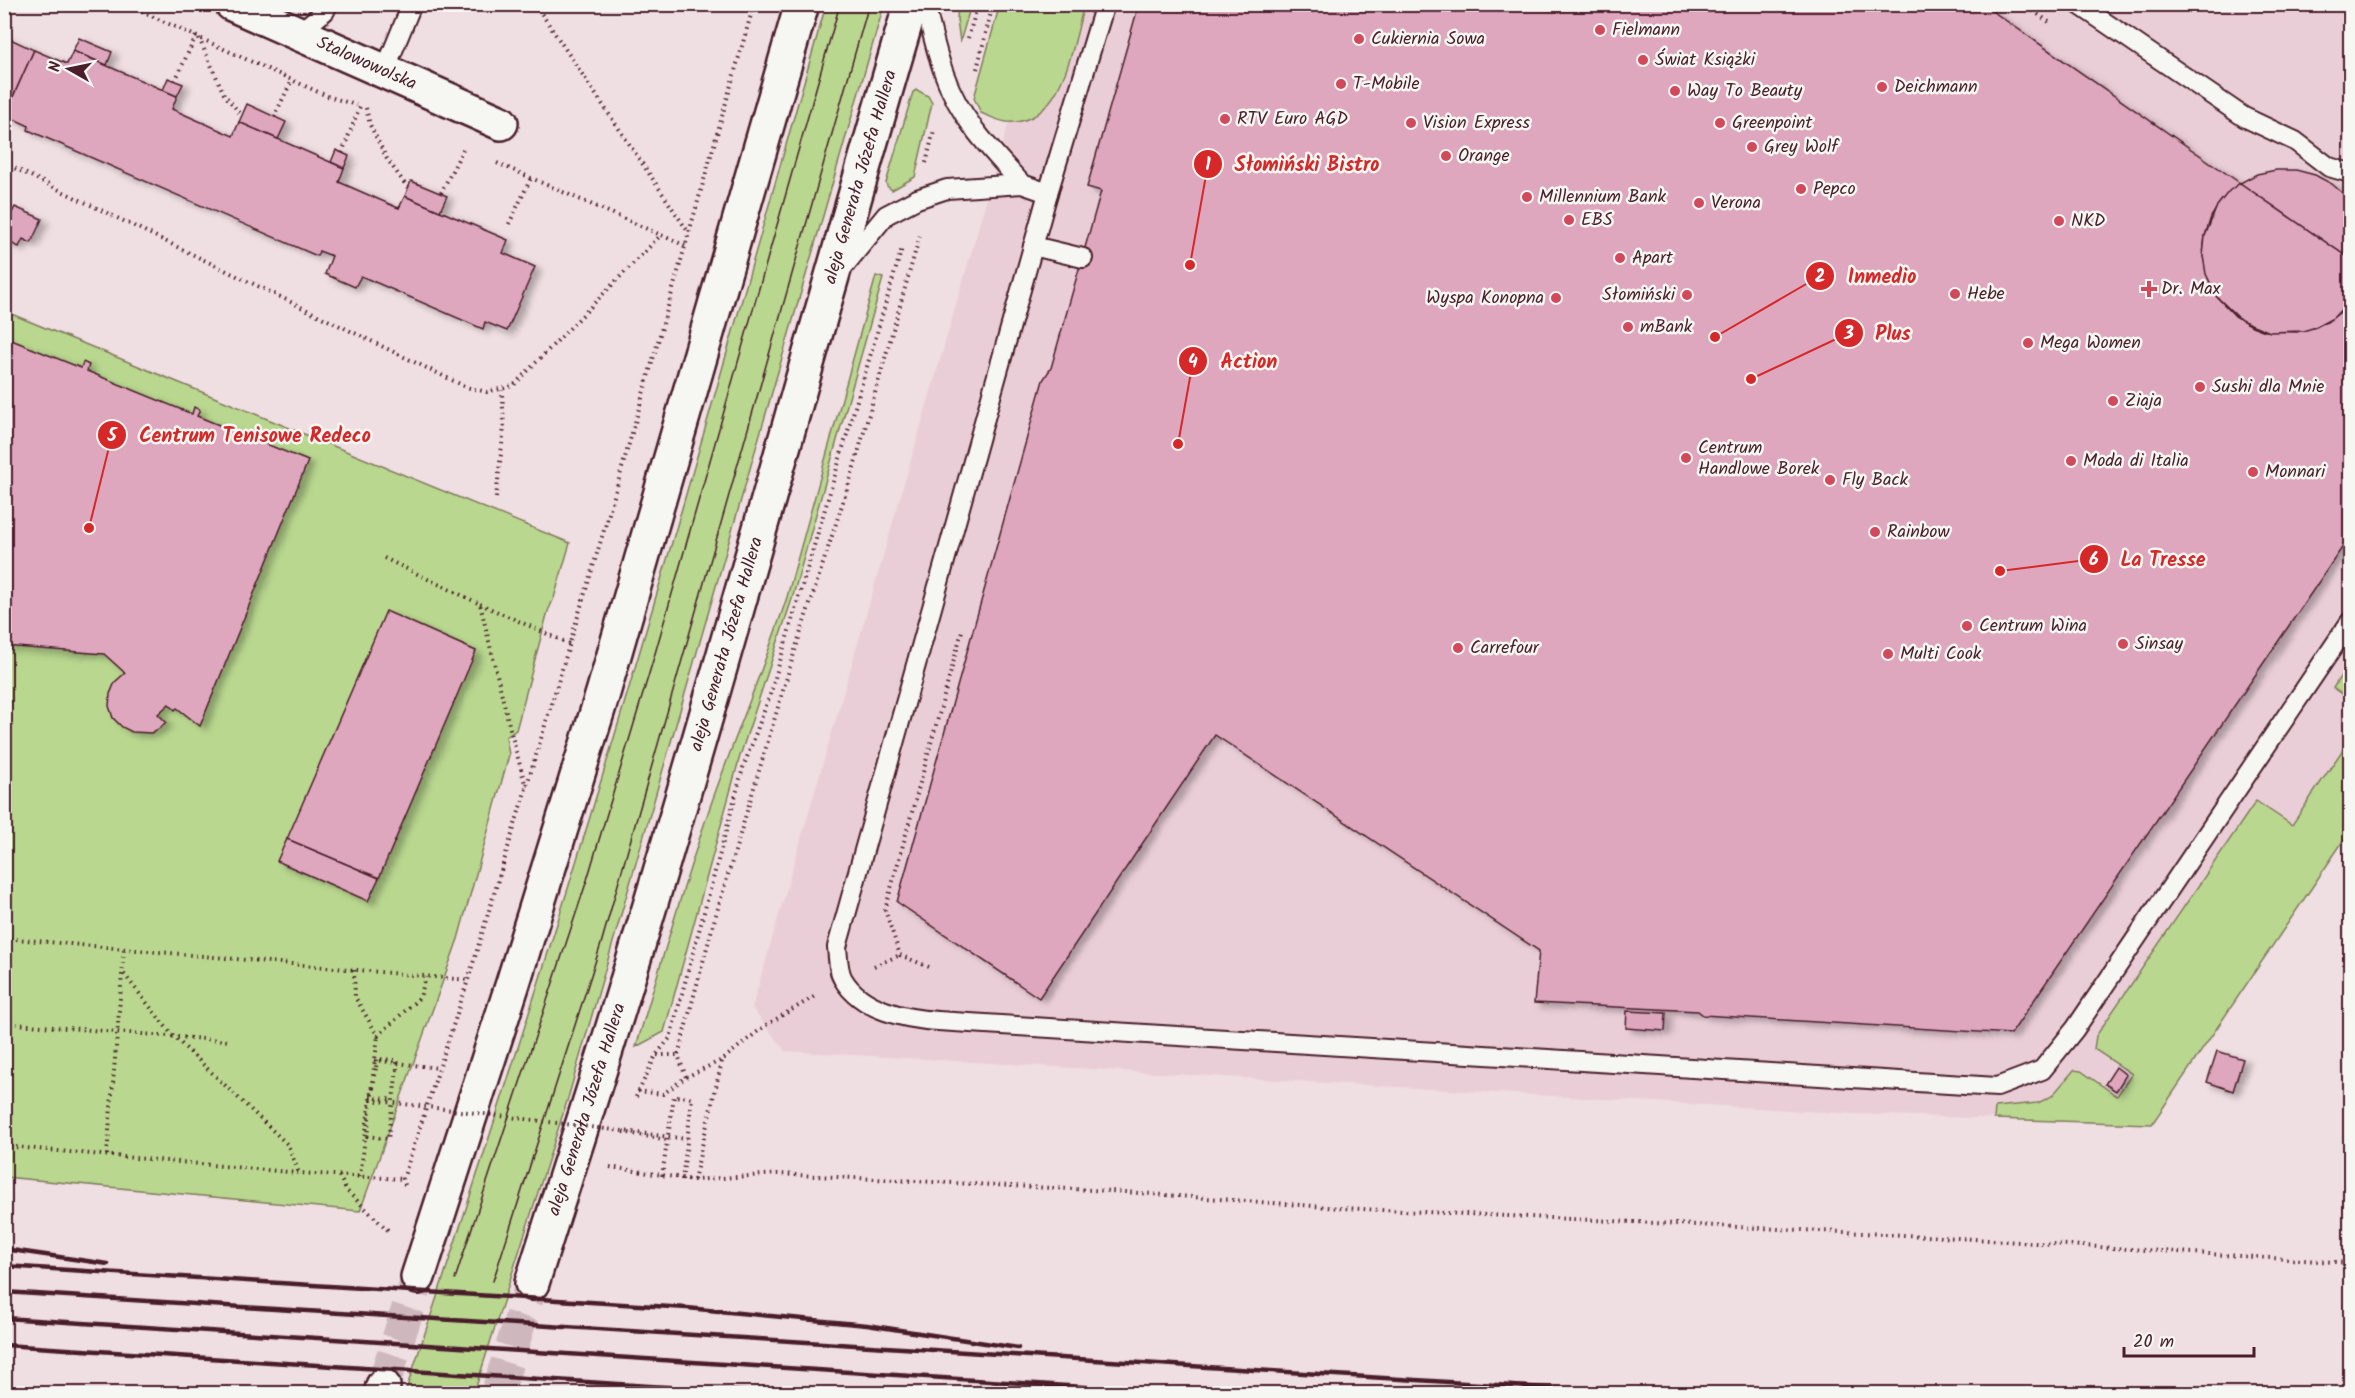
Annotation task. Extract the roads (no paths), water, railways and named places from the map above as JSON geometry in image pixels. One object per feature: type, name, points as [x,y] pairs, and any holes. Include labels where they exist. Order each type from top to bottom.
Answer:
[{"type":"main road","name":"Stalowowolska","points":[[232,4],[501,123]]},
{"type":"main road","points":[[418,1277],[517,972],[603,693],[802,4]]},
{"type":"main road","name":"aleja Generała Józefa Hallera","points":[[532,1283],[614,1026],[911,4]]},
{"type":"lane","points":[[299,33],[325,11],[328,4]]},
{"type":"lane","points":[[925,4],[945,76],[965,116],[976,133],[1022,184]]},
{"type":"lane","points":[[1105,4],[1048,193],[837,947],[842,979],[862,1000],[887,1013],[938,1022],[1997,1088],[2042,1070],[2075,1029],[2350,622]]},
{"type":"lane","points":[[2078,4],[2244,117],[2295,141],[2330,167],[2350,173]]},
{"type":"lane","points":[[385,70],[412,5]]},
{"type":"lane","points":[[828,286],[886,215],[908,202],[945,189],[1022,184],[1048,193]]},
{"type":"lane","points":[[1033,246],[1083,258]]},
{"type":"tunnel","points":[[383,1386],[418,1277]]},
{"type":"tunnel","points":[[497,1394],[532,1283]]},
{"type":"tram line","points":[[455,1279],[587,880],[654,657],[840,4]]},
{"type":"tram line","points":[[493,1281],[601,944],[869,4]]},
{"type":"tram line","points":[[419,1394],[420,1389]]},
{"type":"railway","points":[[4,1249],[108,1264]]},
{"type":"railway","points":[[4,1266],[687,1308],[867,1325],[1018,1348]]},
{"type":"railway","points":[[4,1292],[1640,1394]]},
{"type":"railway","points":[[4,1318],[1192,1394]]},
{"type":"railway","points":[[4,1345],[774,1394]]},
{"type":"place","name":"Fielmann","points":[[1600,30]]},
{"type":"place","name":"Cukiernia Sowa","points":[[1359,39]]},
{"type":"place","name":"Świat Książki","points":[[1643,60]]},
{"type":"place","name":"T-Mobile","points":[[1341,84]]},
{"type":"place","name":"Deichmann","points":[[1882,87]]},
{"type":"place","name":"Way To Beauty","points":[[1675,91]]},
{"type":"place","name":"RTV Euro AGD","points":[[1225,119]]},
{"type":"place","name":"Vision Express","points":[[1411,123]]},
{"type":"place","name":"Greenpoint","points":[[1720,123]]},
{"type":"place","name":"Grey Wolf","points":[[1752,147]]},
{"type":"place","name":"Orange","points":[[1446,156]]},
{"type":"place","name":"Pepco","points":[[1801,189]]},
{"type":"place","name":"Millennium Bank","points":[[1527,197]]},
{"type":"place","name":"Verona","points":[[1699,203]]},
{"type":"place","name":"EBS","points":[[1569,220]]},
{"type":"place","name":"NKD","points":[[2059,221]]},
{"type":"place","name":"Apart","points":[[1620,258]]},
{"type":"place","name":"Słomiński Bistro","points":[[1190,265]]},
{"type":"place","name":"Dr. Max","points":[[2149,289]]},
{"type":"place","name":"Hebe","points":[[1955,294]]},
{"type":"place","name":"Słomiński","points":[[1687,295]]},
{"type":"place","name":"Wyspa Konopna","points":[[1556,298]]},
{"type":"place","name":"mBank","points":[[1628,327]]},
{"type":"place","name":"Inmedio","points":[[1715,337]]},
{"type":"place","name":"Mega Women","points":[[2028,343]]},
{"type":"place","name":"Plus","points":[[1751,379]]},
{"type":"place","name":"Sushi dla Mnie","points":[[2200,387]]},
{"type":"place","name":"Ziaja","points":[[2113,401]]},
{"type":"place","name":"Action","points":[[1178,444]]},
{"type":"place","name":"Centrum Handlowe Borek","points":[[1686,458]]},
{"type":"place","name":"Moda di Italia","points":[[2071,461]]},
{"type":"place","name":"Monnari","points":[[2253,472]]},
{"type":"place","name":"Fly Back","points":[[1830,480]]},
{"type":"place","name":"Centrum Tenisowe Redeco","points":[[89,528]]},
{"type":"place","name":"Rainbow","points":[[1875,532]]},
{"type":"place","name":"La Tresse","points":[[2000,571]]},
{"type":"place","name":"Centrum Wina","points":[[1967,626]]},
{"type":"place","name":"Sinsay","points":[[2123,644]]},
{"type":"place","name":"Carrefour","points":[[1458,648]]},
{"type":"place","name":"Multi Cook","points":[[1888,654]]}]
